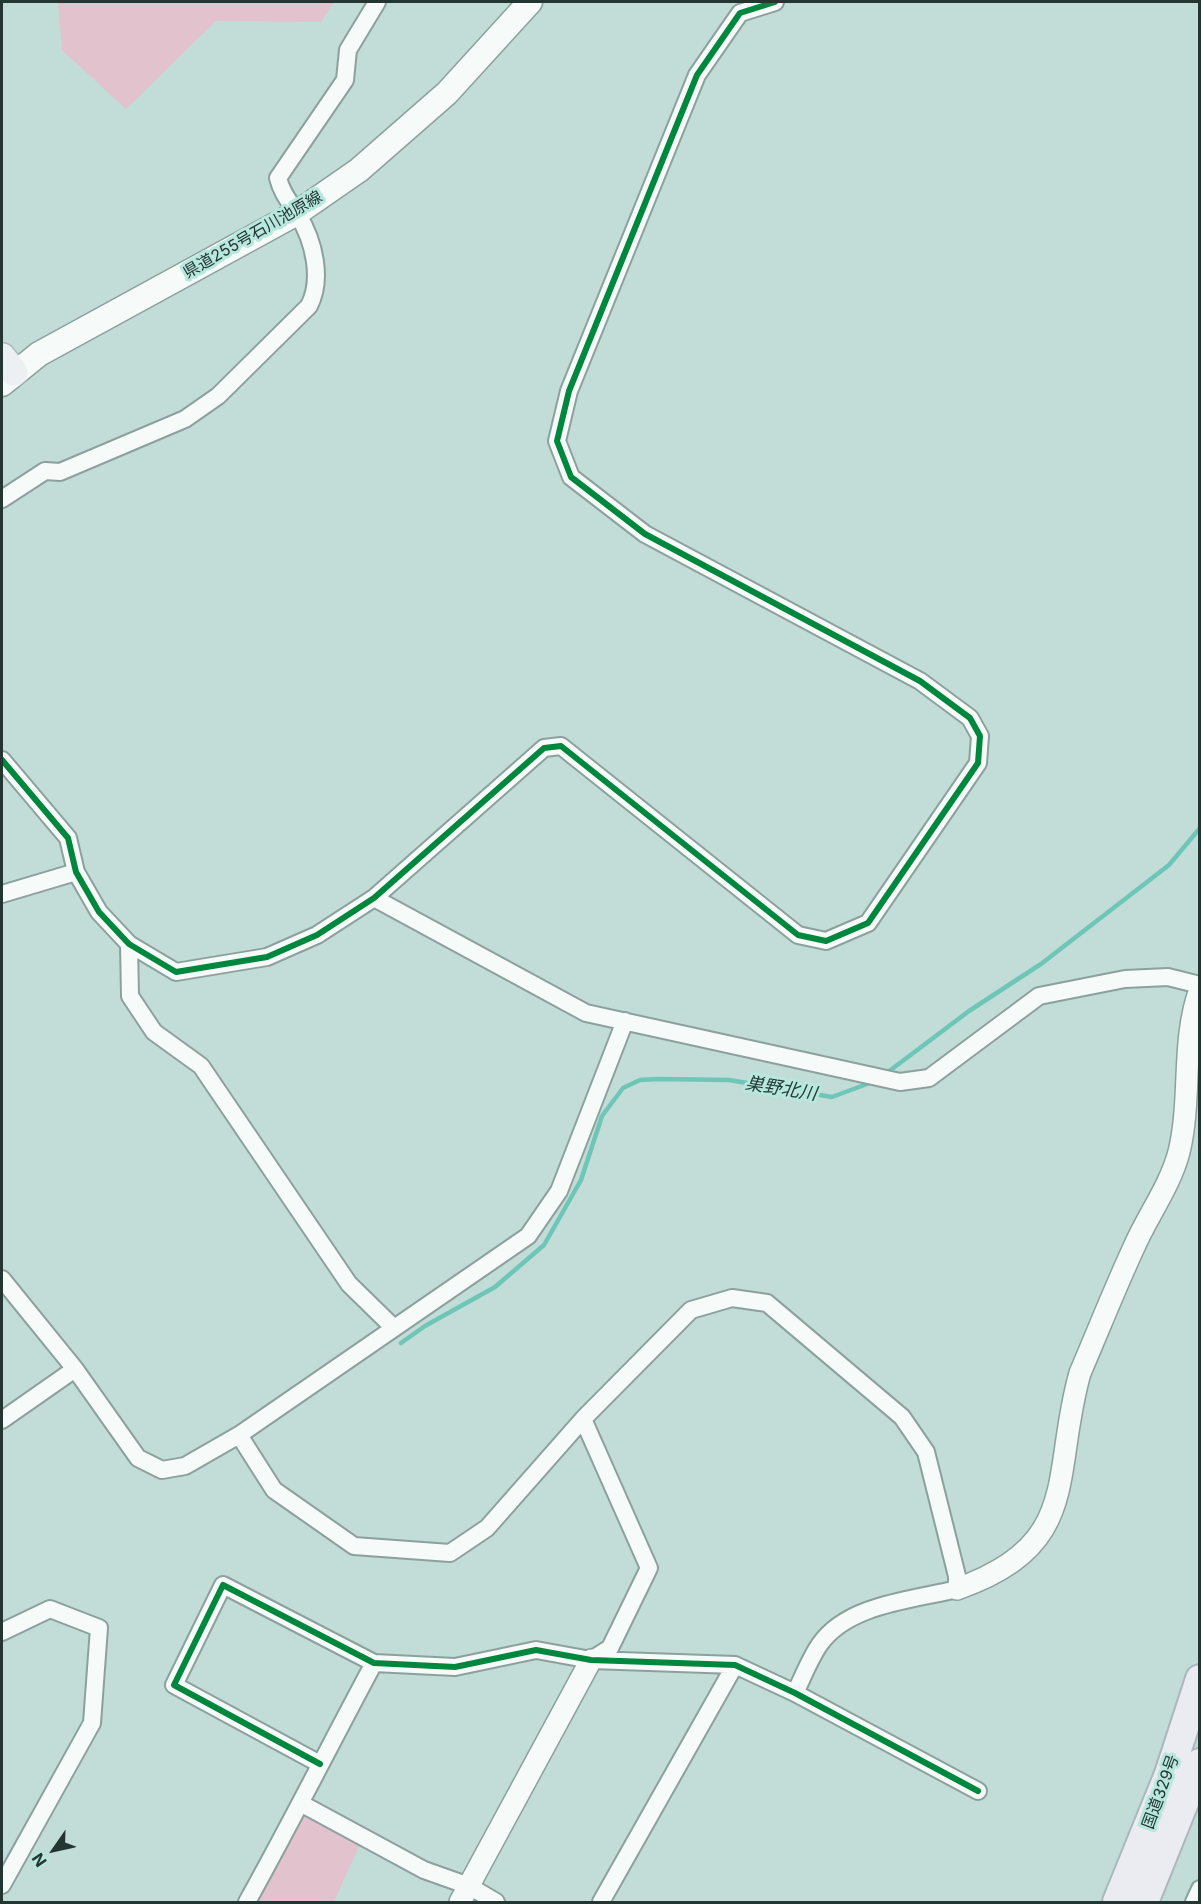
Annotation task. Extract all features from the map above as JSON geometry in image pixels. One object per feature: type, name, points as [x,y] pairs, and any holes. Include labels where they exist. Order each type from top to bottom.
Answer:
[{"type":"highway","name":"国道329号","points":[[1117,1902],[1169,1774],[1200,1678]]},
{"type":"highway","name":"国道329号","points":[[1143,1902],[1200,1763]]},
{"type":"main road","name":"県道255号石川池原線","points":[[6,371],[297,213],[358,170],[447,93],[530,2]]},
{"type":"street","points":[[2,499],[45,471],[60,472],[123,448],[185,419],[218,396],[309,306],[315,294],[316,273],[307,231],[297,213],[282,195],[278,178],[345,80],[348,51],[378,2]]},
{"type":"street","points":[[2,760],[68,837],[76,872],[99,912],[129,944],[176,972],[267,957],[317,935],[374,898],[544,748],[561,746],[798,935],[826,941],[868,923],[978,763],[980,736],[970,718],[920,681],[645,534],[571,477],[557,441],[569,391],[697,75],[740,13],[775,2]]},
{"type":"street","points":[[2,894],[76,872]]},
{"type":"street","points":[[374,898],[586,1013],[900,1082],[928,1078],[1039,996],[1125,979],[1168,977],[1200,987],[1190,1029],[1185,1118],[1179,1153],[1162,1194],[1135,1245],[1080,1373],[1057,1502],[1043,1529],[1011,1564],[990,1578],[957,1589],[856,1613],[837,1625],[820,1644],[795,1693]]},
{"type":"street","points":[[129,944],[130,996],[154,1032],[201,1065],[349,1284],[394,1328]]},
{"type":"street","points":[[2,1279],[75,1369],[138,1458],[162,1470],[185,1466],[239,1435],[528,1236],[559,1191],[625,1022]]},
{"type":"street","points":[[239,1435],[274,1490],[354,1546],[450,1553],[487,1528],[583,1419],[691,1310],[732,1298],[767,1304],[902,1416],[926,1452],[957,1576],[957,1589]]},
{"type":"street","points":[[2,1420],[75,1369]]},
{"type":"street","points":[[464,1894],[591,1660],[610,1648],[649,1568],[583,1419]]},
{"type":"street","points":[[320,1764],[174,1686],[223,1585],[374,1663],[455,1667],[536,1650],[591,1660],[735,1665],[795,1693],[978,1791]]},
{"type":"street","points":[[2,1632],[50,1609],[99,1628],[92,1723],[2,1885]]},
{"type":"street","points":[[248,1902],[302,1804],[320,1764],[374,1663]]},
{"type":"street","points":[[601,1902],[735,1665]]},
{"type":"street","points":[[302,1804],[464,1894],[496,1902]]},
{"type":"street","points":[[1194,1902],[1200,1889]]},
{"type":"shaded area","points":[[58,2],[334,2],[321,22],[216,21],[126,109],[62,50]]},
{"type":"shaded area","points":[[302,1811],[361,1841],[334,1902],[255,1902]]},
{"type":"waterway","name":"巣野北川","points":[[884,1075],[969,1011],[1041,964],[1169,865],[1200,828]]},
{"type":"waterway","name":"巣野北川","points":[[401,1343],[425,1326],[495,1287],[544,1245],[581,1180],[602,1116],[623,1088],[640,1080],[729,1080],[832,1097],[875,1081]]},
{"type":"cycle path","points":[[2,760],[68,838],[76,872],[99,912],[129,944],[176,972],[267,957],[317,935],[374,898],[544,748],[561,746],[798,935],[826,941],[868,923],[978,763],[980,736],[970,718],[920,681],[645,534],[571,477],[557,441],[569,391],[697,75],[740,13],[775,2]]},
{"type":"cycle path","points":[[320,1764],[174,1685],[223,1585],[374,1663],[455,1667],[536,1650],[591,1660],[735,1665],[795,1693],[978,1791]]}]
